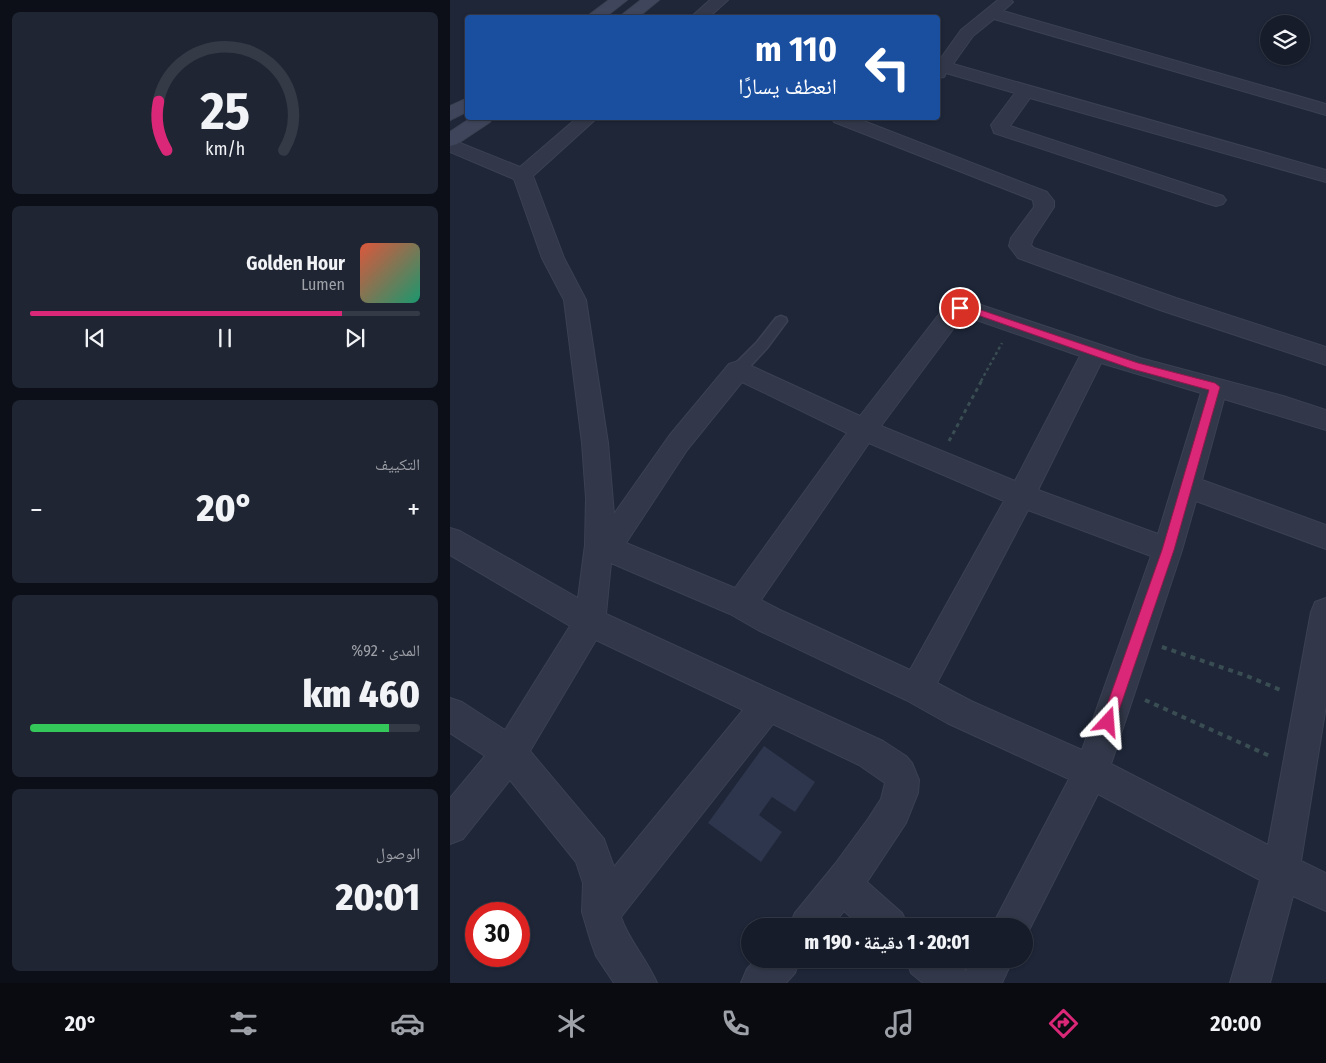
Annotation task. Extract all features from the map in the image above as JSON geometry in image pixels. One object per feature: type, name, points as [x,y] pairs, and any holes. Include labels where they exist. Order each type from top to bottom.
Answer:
[{"type":"street","points":[[597,15],[619,0]]},
{"type":"street","points":[[630,15],[651,0]]},
{"type":"street","points":[[702,15],[720,0]]},
{"type":"street","points":[[1008,0],[967,33],[940,70],[1027,90],[1326,176]]},
{"type":"street","points":[[991,13],[1326,110]]},
{"type":"street","points":[[1027,90],[1000,125],[1001,129],[1216,200]]},
{"type":"street","points":[[450,114],[465,104]]},
{"type":"street","points":[[450,140],[479,120]]},
{"type":"street","points":[[523,175],[586,120]]},
{"type":"street","points":[[845,120],[1040,196],[1044,201],[1044,206],[1022,238],[1020,246],[1026,253],[1168,304],[1326,356]]},
{"type":"street","points":[[881,133],[894,120]]},
{"type":"street","points":[[450,145],[523,175],[553,258],[574,300],[595,443],[603,546],[590,622],[510,753],[450,826]]},
{"type":"street","points":[[741,604],[864,430],[955,310],[966,308],[1136,366],[1283,406],[1326,420]]},
{"type":"street","points":[[917,689],[1021,496],[1094,352]]},
{"type":"street","points":[[603,546],[678,443],[738,370],[864,430],[1021,496],[1168,550]]},
{"type":"street","points":[[1015,918],[1091,772],[1168,550],[1215,387]]},
{"type":"street","points":[[1187,486],[1326,537]]},
{"type":"street","points":[[450,540],[590,622],[871,753],[899,773],[903,781],[902,792],[879,836],[814,918]]},
{"type":"street","points":[[603,546],[741,604],[769,620],[917,689],[959,712],[1091,772],[1281,871],[1326,892]]},
{"type":"street","points":[[1250,983],[1281,871],[1326,612]]},
{"type":"street","points":[[601,912],[767,706]]},
{"type":"street","points":[[450,714],[510,753],[591,852],[601,883],[601,912],[610,942],[637,983]]},
{"type":"street","points":[[842,884],[880,918]]},
{"type":"street","points":[[761,983],[774,968]]},
{"type":"street","points":[[935,968],[952,983]]},
{"type":"street","points":[[981,983],[989,968]]},
{"type":"lane","points":[[738,370],[762,345],[780,322]]},
{"type":"path","points":[[938,461],[1013,324]]},
{"type":"path","points":[[1138,640],[1247,676],[1311,703]]},
{"type":"path","points":[[1120,688],[1300,770]]},
{"type":"building","points":[[764,746],[815,782],[795,812],[772,797],[759,815],[782,832],[761,862],[708,823]]},
{"type":"route","points":[[960,308],[966,308],[1136,366],[1215,387],[1168,550],[1108,722]]}]
